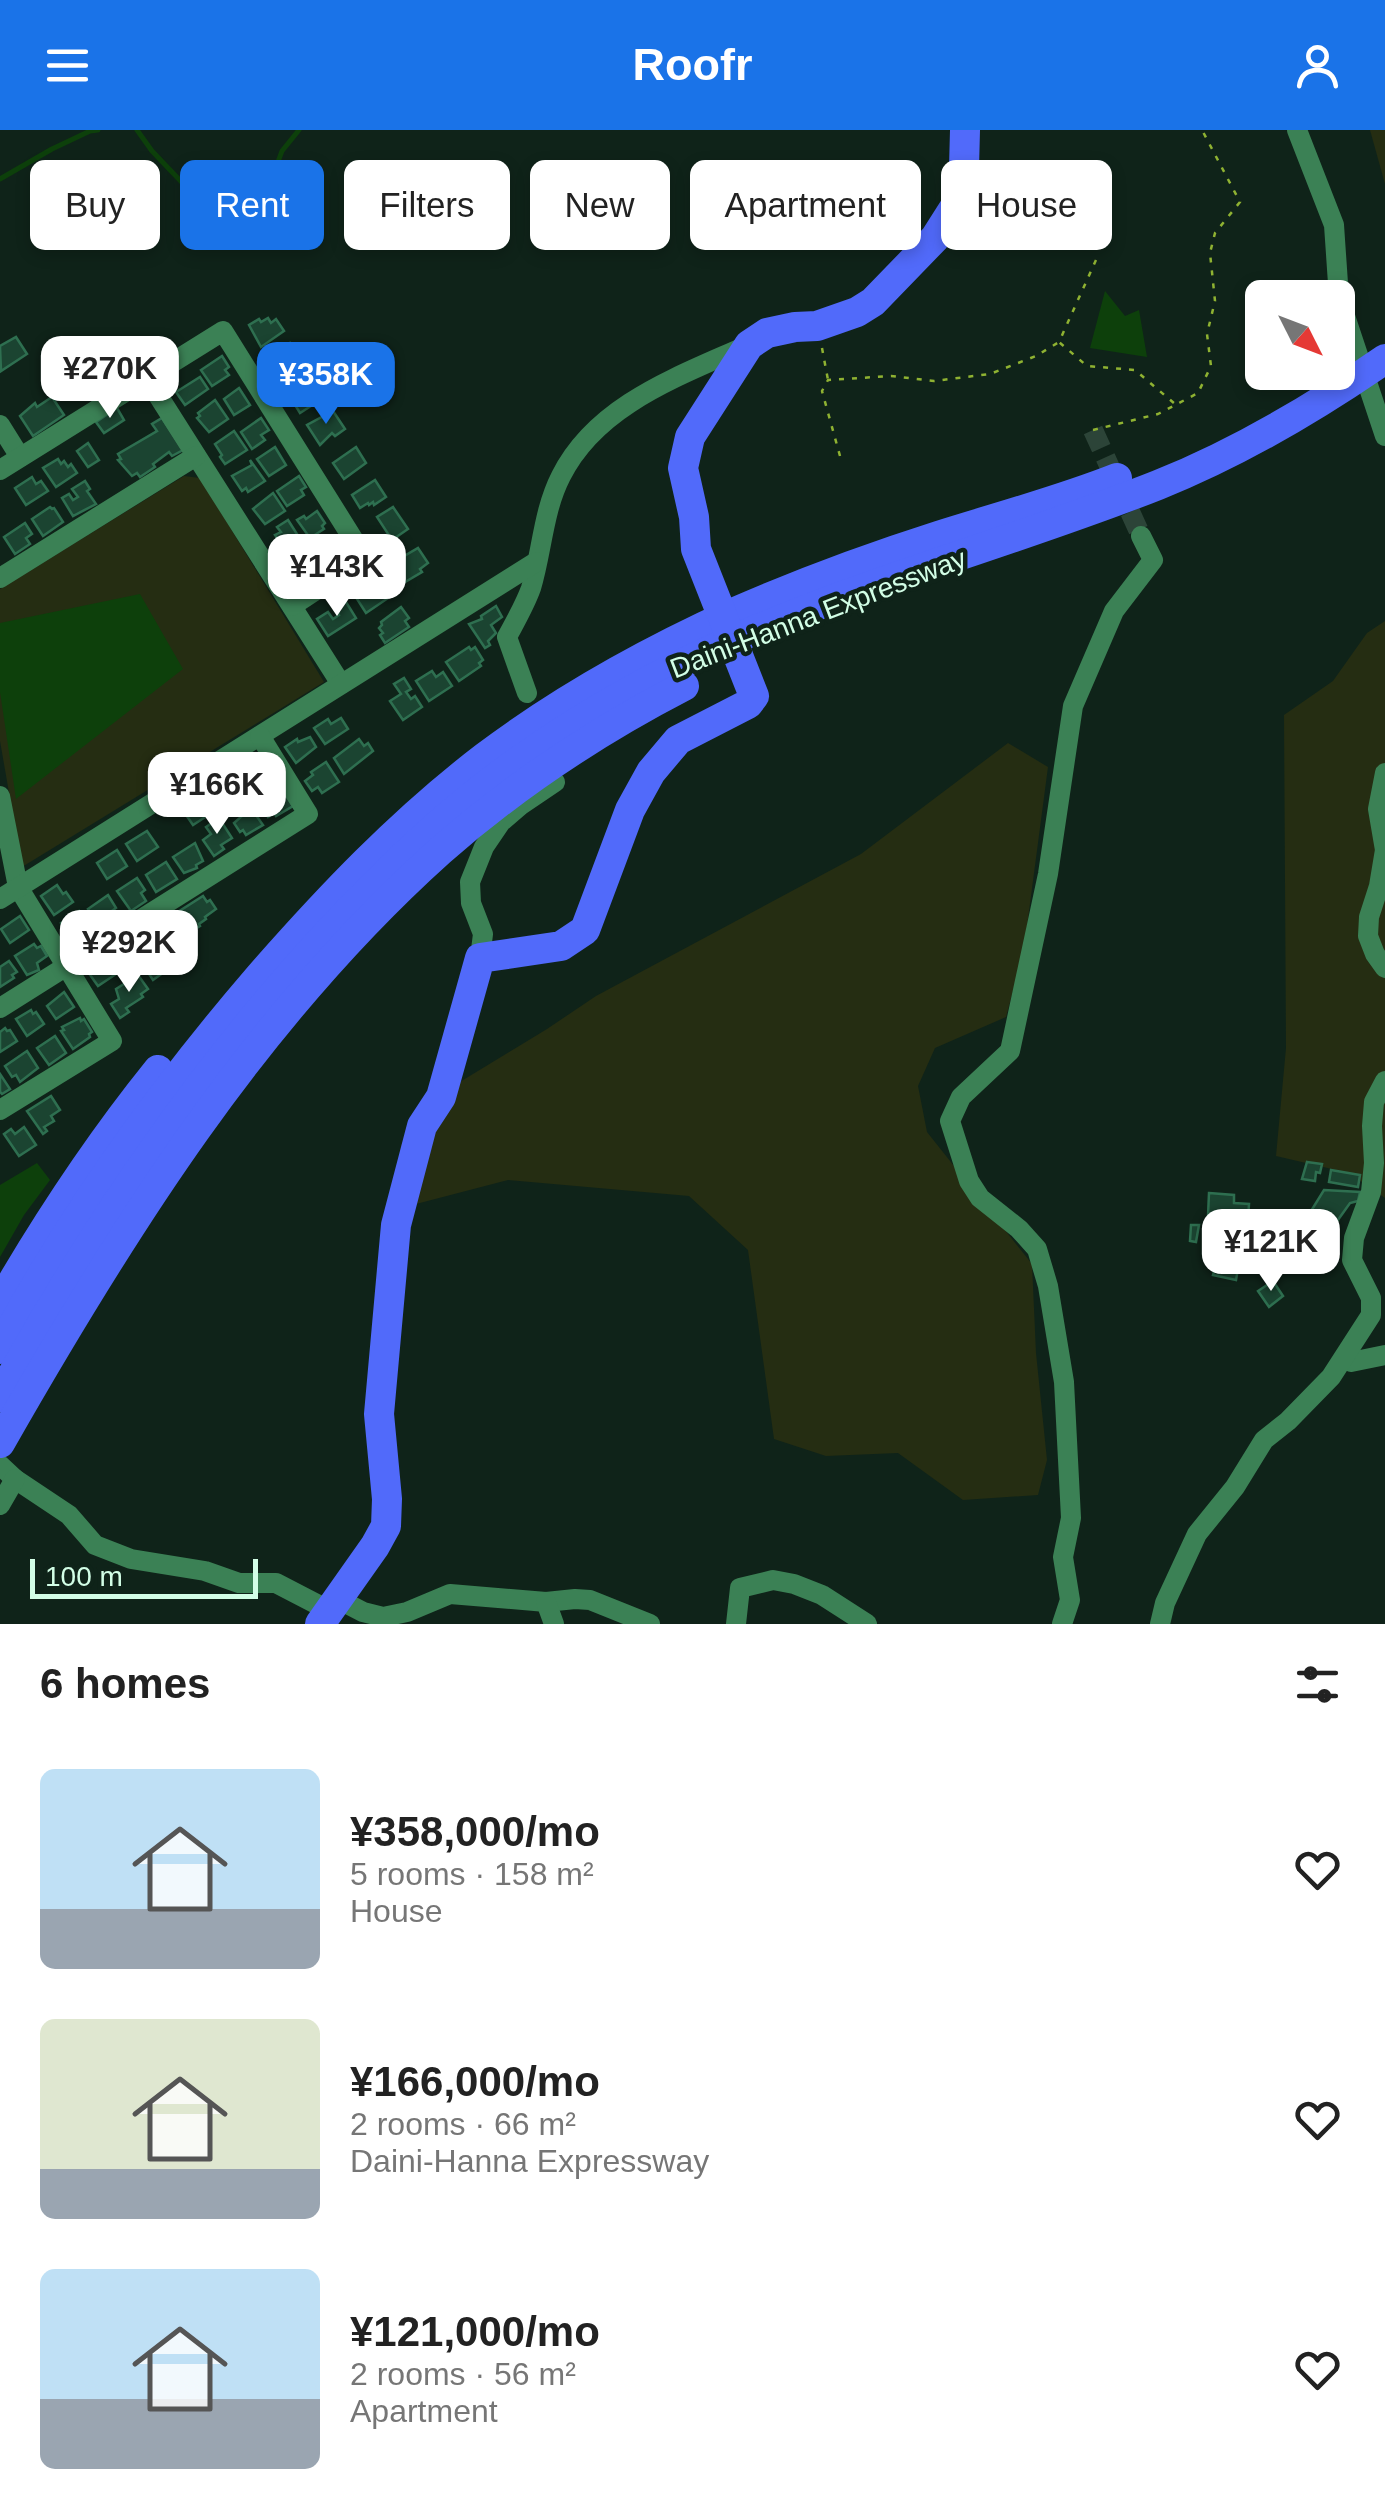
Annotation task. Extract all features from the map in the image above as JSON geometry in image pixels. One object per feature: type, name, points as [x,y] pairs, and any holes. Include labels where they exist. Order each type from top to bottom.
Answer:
[{"type":"highway","points":[[329,1611],[386,1526],[379,1414],[396,1225],[422,1126],[442,1096],[480,958],[561,946],[585,930],[630,810],[651,772],[678,740],[748,704],[754,696],[696,550],[694,517],[683,468],[690,437],[749,345],[766,334],[795,326],[818,326],[857,312],[873,302],[934,238],[956,204],[964,169],[965,130]]},
{"type":"highway","points":[[1355,356],[1385,335]]},
{"type":"highway","name":"Daini-Hanna Expressway","points":[[938,550],[1162,483],[1292,418],[1385,359]]},
{"type":"highway","name":"Daini-Hanna Expressway","points":[[0,1349],[110,1171],[219,1024],[309,920],[410,819],[486,756],[565,702],[655,664],[836,600],[938,550],[1220,434],[1300,390]]},
{"type":"highway","points":[[0,1303],[92,1160],[204,1011],[328,874],[435,774],[554,687],[640,638],[729,598],[805,572],[938,550]]},
{"type":"highway","points":[[0,1443],[94,1280],[198,1125],[312,983],[374,915],[441,851],[550,765],[627,716],[938,550]]},
{"type":"highway","name":"Daini-Hanna Expressway","points":[[0,1397],[128,1184],[209,1073],[327,934],[392,867],[500,775],[655,664]]},
{"type":"street","points":[[1298,130],[1334,226],[1339,298],[1385,436]]},
{"type":"street","points":[[0,470],[222,331],[365,558],[292,606]]},
{"type":"street","points":[[527,693],[507,637],[530,590],[547,515],[561,476],[584,442],[650,389],[749,345]]},
{"type":"street","points":[[147,378],[342,684]]},
{"type":"street","points":[[0,425],[20,457]]},
{"type":"street","points":[[0,578],[196,456]]},
{"type":"street","points":[[1062,1624],[1070,1600],[1064,1556],[1071,1518],[1064,1382],[1048,1286],[1037,1248],[980,1198],[968,1181],[950,1121],[961,1098],[1010,1050],[1048,874],[1074,706],[1114,612],[1153,560],[1141,536]]},
{"type":"street","points":[[0,899],[536,562]]},
{"type":"street","points":[[0,1008],[308,814],[260,736]]},
{"type":"street","points":[[1385,774],[1378,808],[1385,850],[1368,936],[1385,968]]},
{"type":"street","points":[[480,958],[483,934],[471,903],[470,882],[484,848],[501,822],[555,782]]},
{"type":"street","points":[[0,796],[18,887],[112,1041],[0,1110]]},
{"type":"street","points":[[1160,1624],[1165,1603],[1197,1534],[1235,1487],[1264,1440],[1330,1377],[1370,1314],[1371,1298],[1352,1260],[1354,1238],[1371,1192],[1374,1102],[1385,1081]]},
{"type":"street","points":[[1351,1362],[1385,1355]]},
{"type":"street","points":[[0,1505],[8,1472],[70,1515],[95,1545],[131,1558],[205,1571],[239,1583],[276,1583],[329,1611],[383,1617],[407,1612],[450,1594],[546,1602],[574,1599],[590,1600],[650,1624]]},
{"type":"street","points":[[736,1624],[740,1588],[773,1580],[822,1594],[867,1624]]},
{"type":"street","points":[[546,1602],[554,1624]]},
{"type":"path","points":[[1093,430],[1158,414],[1176,405],[1198,393],[1211,366],[1208,334],[1214,301],[1210,253],[1215,234],[1240,202],[1202,130]]},
{"type":"path","points":[[840,456],[822,391],[828,380],[891,376],[934,382],[990,374],[1036,356],[1059,342],[1096,260]]},
{"type":"path","points":[[1059,342],[1087,366],[1135,370],[1176,405]]},
{"type":"shaded area","points":[[1370,130],[1385,130],[1385,184]]},
{"type":"shaded area","points":[[1105,291],[1125,316],[1139,310],[1147,357],[1090,348]]},
{"type":"shaded area","points":[[184,476],[200,478],[324,682],[22,867],[0,741],[0,589]]},
{"type":"shaded area","points":[[140,594],[183,669],[16,799],[0,692],[0,623]]},
{"type":"shaded area","points":[[1385,621],[1385,1198],[1349,1173],[1276,1156],[1286,1048],[1284,715],[1333,681],[1367,633]]},
{"type":"shaded area","points":[[1008,743],[1048,767],[1024,949],[1006,1017],[935,1048],[918,1086],[927,1132],[1032,1264],[1047,1460],[1038,1495],[963,1500],[898,1453],[826,1456],[774,1439],[748,1250],[689,1196],[508,1180],[393,1210],[401,1145],[422,1105],[596,996],[861,854]]},
{"type":"shaded area","points":[[37,1163],[50,1180],[0,1257],[0,1185]]},
{"type":"building","points":[[268,318],[271,323],[276,319],[284,331],[261,347],[249,325]]},
{"type":"building","points":[[16,337],[27,354],[1,371],[0,346]]},
{"type":"building","points":[[290,343],[305,365],[282,380],[270,362],[285,353],[282,348]]},
{"type":"building","points":[[222,356],[229,375],[212,386],[201,370]]},
{"type":"building","points":[[200,377],[208,389],[185,405],[176,392]]},
{"type":"building","points":[[312,377],[325,397],[300,413],[292,400],[305,394],[300,385]]},
{"type":"building","points":[[239,388],[250,405],[234,415],[224,399]]},
{"type":"building","points":[[52,397],[64,415],[33,436],[20,416],[35,403],[37,407]]},
{"type":"building","points":[[215,400],[228,419],[209,432],[197,418]]},
{"type":"building","points":[[117,408],[124,420],[104,433],[96,422]]},
{"type":"building","points":[[333,411],[345,429],[335,436],[332,433],[320,445],[307,425]]},
{"type":"building","points":[[162,418],[183,450],[172,456],[169,452],[140,477],[137,473],[132,476],[118,460],[118,454],[157,431],[152,424]]},
{"type":"building","points":[[261,418],[269,430],[261,435],[265,440],[252,449],[241,432]]},
{"type":"building","points":[[234,431],[247,450],[225,464],[215,444]]},
{"type":"building","points":[[88,443],[99,460],[88,467],[77,451]]},
{"type":"building","points":[[275,447],[286,465],[269,476],[257,459]]},
{"type":"building","points":[[356,447],[366,463],[344,479],[333,463]]},
{"type":"building","points":[[58,459],[68,467],[71,464],[77,473],[56,487],[43,468]]},
{"type":"building","points":[[250,460],[265,481],[248,492],[246,488],[242,491],[232,476],[252,465]]},
{"type":"building","points":[[299,476],[306,487],[301,490],[304,495],[287,506],[277,491]]},
{"type":"building","points":[[32,477],[48,491],[26,505],[15,488]]},
{"type":"building","points":[[375,480],[386,497],[360,508],[352,495]]},
{"type":"building","points":[[85,481],[96,504],[73,516],[62,498],[69,494],[73,500],[78,497],[72,489]]},
{"type":"building","points":[[273,493],[285,511],[265,524],[253,509]]},
{"type":"building","points":[[50,507],[63,522],[43,536],[32,519]]},
{"type":"building","points":[[393,507],[408,529],[392,540],[377,517]]},
{"type":"building","points":[[317,511],[325,523],[324,529],[310,538],[297,520]]},
{"type":"building","points":[[288,520],[302,542],[282,555],[275,545],[280,542],[275,535],[281,532],[277,527]]},
{"type":"building","points":[[25,523],[32,534],[26,538],[30,544],[15,554],[4,537]]},
{"type":"building","points":[[340,539],[348,552],[327,571],[316,555]]},
{"type":"building","points":[[418,548],[428,563],[420,569],[422,572],[405,582],[395,566]]},
{"type":"building","points":[[309,552],[315,562],[310,570],[313,575],[300,584],[287,566]]},
{"type":"building","points":[[385,581],[394,594],[366,613],[357,599]]},
{"type":"building","points":[[346,602],[356,618],[328,636],[317,619],[328,612],[333,619],[339,615],[336,609]]},
{"type":"building","points":[[496,606],[502,617],[491,625],[496,633],[485,648],[469,624],[482,619]]},
{"type":"building","points":[[401,607],[409,618],[405,621],[409,627],[385,643],[380,635],[381,622]]},
{"type":"building","points":[[475,647],[483,660],[481,666],[459,681],[446,662]]},
{"type":"building","points":[[432,671],[436,677],[443,672],[452,686],[429,701],[416,681]]},
{"type":"building","points":[[404,678],[411,689],[406,692],[411,699],[415,696],[422,707],[403,720],[390,701],[401,694],[394,684]]},
{"type":"building","points":[[341,718],[348,729],[325,744],[314,728],[328,719],[331,724]]},
{"type":"building","points":[[310,737],[316,747],[296,763],[285,747]]},
{"type":"building","points":[[359,739],[373,751],[344,774],[334,758]]},
{"type":"building","points":[[258,758],[268,774],[250,786],[239,770]]},
{"type":"building","points":[[326,762],[339,782],[322,793],[318,787],[312,791],[305,781]]},
{"type":"building","points":[[234,776],[243,790],[241,796],[224,807],[213,790]]},
{"type":"building","points":[[204,791],[216,810],[193,825],[180,806]]},
{"type":"building","points":[[283,791],[293,806],[268,817],[258,802]]},
{"type":"building","points":[[251,808],[263,825],[246,835],[234,823]]},
{"type":"building","points":[[219,818],[232,838],[214,856],[203,840],[211,834],[206,827]]},
{"type":"building","points":[[147,831],[158,847],[137,861],[126,844]]},
{"type":"building","points":[[195,843],[203,861],[184,873],[173,857]]},
{"type":"building","points":[[117,850],[127,866],[107,879],[97,863]]},
{"type":"building","points":[[166,862],[177,879],[156,892],[146,875]]},
{"type":"building","points":[[137,878],[145,890],[141,893],[146,901],[131,911],[117,891]]},
{"type":"building","points":[[57,885],[73,902],[54,915],[41,896]]},
{"type":"building","points":[[108,895],[116,908],[109,913],[115,922],[103,930],[88,909]]},
{"type":"building","points":[[203,896],[216,909],[200,926],[190,932],[185,930],[191,938],[180,947],[167,927],[180,919],[185,923],[178,912]]},
{"type":"building","points":[[79,911],[87,925],[80,929],[85,937],[75,944],[61,923]]},
{"type":"building","points":[[20,916],[29,930],[10,943],[1,929]]},
{"type":"building","points":[[34,944],[37,948],[41,946],[47,956],[37,963],[39,970],[27,975],[15,956]]},
{"type":"building","points":[[167,944],[176,958],[169,963],[171,967],[153,980],[137,956],[144,952],[147,957]]},
{"type":"building","points":[[127,951],[134,962],[98,986],[88,972]]},
{"type":"building","points":[[9,961],[17,972],[0,987],[0,967]]},
{"type":"building","points":[[138,975],[148,989],[120,1018],[111,1004],[119,999],[116,989]]},
{"type":"building","points":[[64,992],[74,1007],[56,1019],[47,1006]]},
{"type":"building","points":[[31,1010],[44,1024],[27,1036],[16,1019]]},
{"type":"building","points":[[80,1018],[92,1032],[73,1049],[61,1031]]},
{"type":"building","points":[[5,1028],[17,1041],[0,1052],[0,1032]]},
{"type":"building","points":[[55,1036],[66,1053],[49,1065],[37,1048]]},
{"type":"building","points":[[27,1051],[38,1068],[20,1082],[5,1066]]},
{"type":"building","points":[[0,1074],[10,1089],[2,1094],[0,1092]]},
{"type":"building","points":[[51,1096],[60,1110],[51,1116],[54,1121],[44,1127],[47,1131],[43,1134],[27,1111]]},
{"type":"building","points":[[24,1127],[36,1145],[19,1156],[4,1134],[11,1129],[15,1134]]},
{"type":"building","points":[[1307,1162],[1322,1164],[1315,1181],[1302,1179]]},
{"type":"building","points":[[1331,1170],[1360,1175],[1358,1187],[1329,1182]]},
{"type":"building","points":[[1324,1190],[1360,1192],[1358,1201],[1350,1203],[1335,1224],[1311,1211]]},
{"type":"building","points":[[1209,1193],[1234,1195],[1234,1203],[1249,1204],[1250,1245],[1245,1245],[1244,1257],[1220,1256],[1223,1216],[1208,1216]]},
{"type":"building","points":[[1191,1225],[1199,1225],[1196,1242],[1190,1241]]},
{"type":"building","points":[[1307,1233],[1330,1233],[1328,1265],[1305,1265]]},
{"type":"building","points":[[1216,1264],[1238,1269],[1236,1280],[1213,1275]]},
{"type":"building","points":[[1273,1281],[1283,1296],[1269,1307],[1258,1291]]},
{"type":"waterway","points":[[0,179],[52,149],[98,130]]},
{"type":"waterway","points":[[137,130],[212,214],[236,221],[264,188],[282,151],[299,130]]},
{"type":"tunnel","points":[[1093,430],[1141,536]]}]
